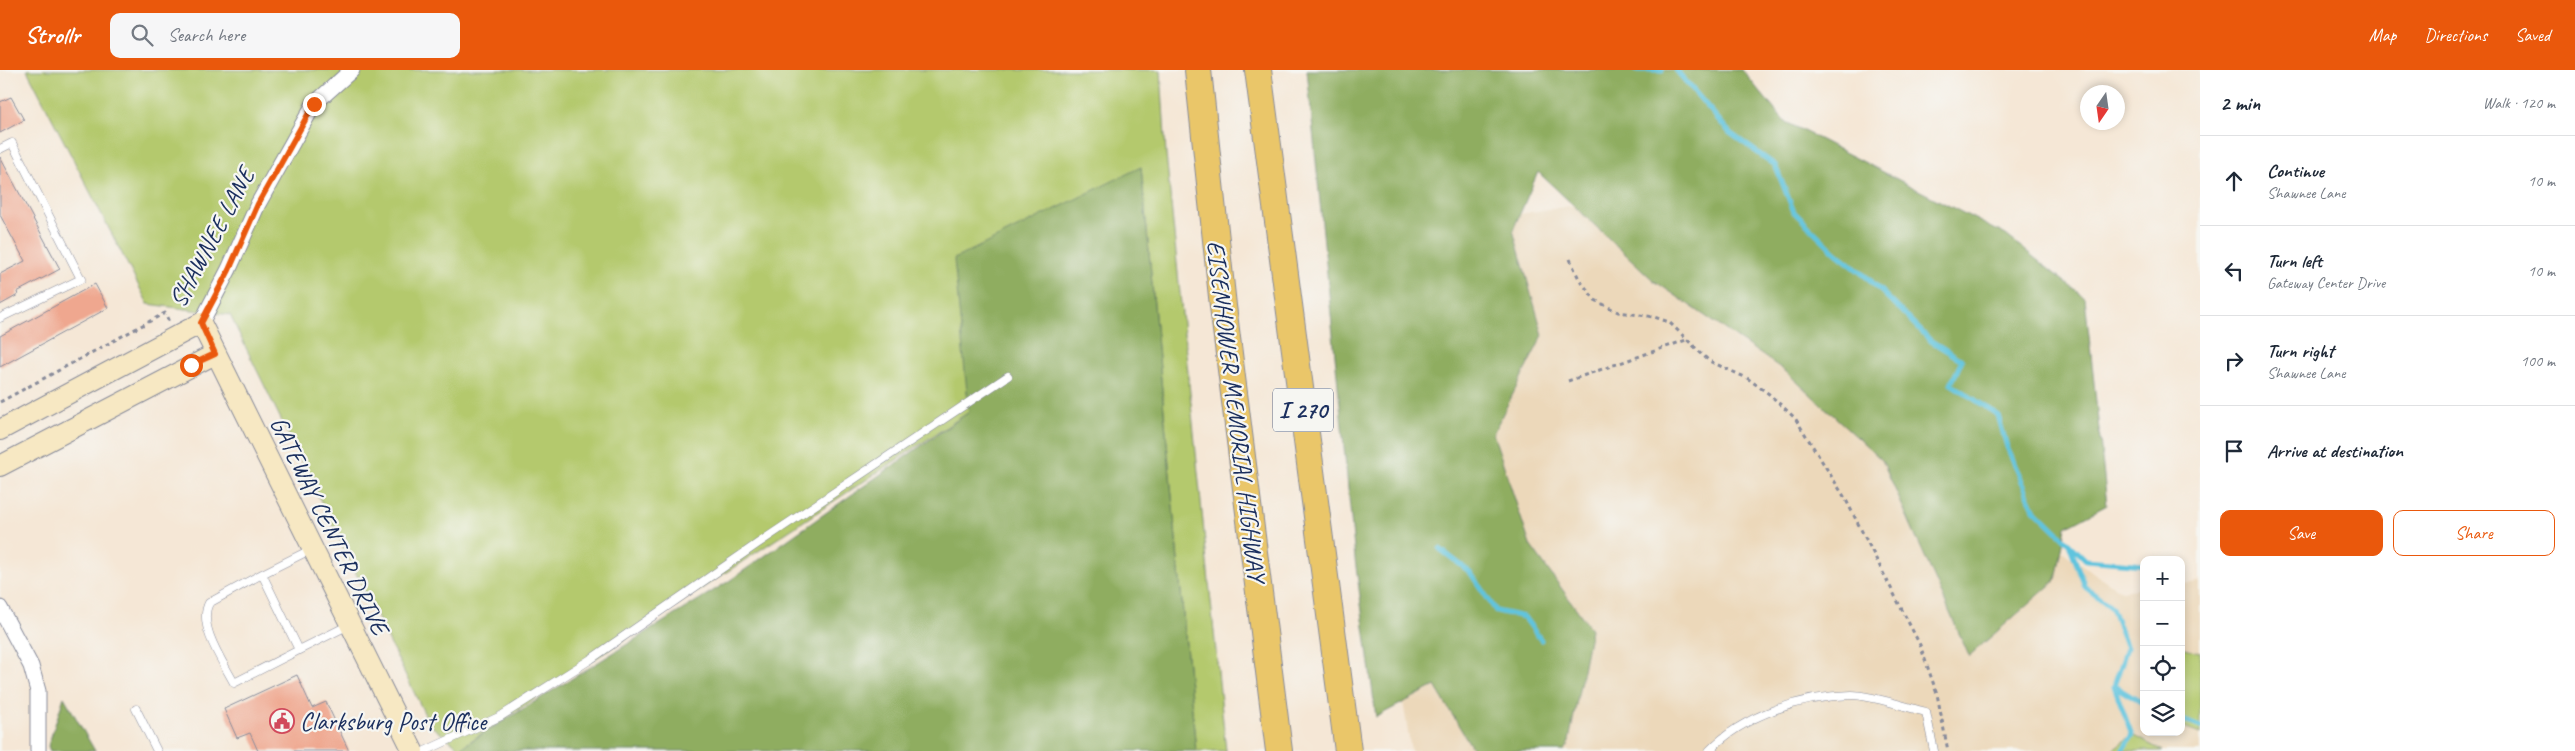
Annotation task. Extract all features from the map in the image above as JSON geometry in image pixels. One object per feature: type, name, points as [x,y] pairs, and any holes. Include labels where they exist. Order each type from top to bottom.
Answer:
[{"type":"highway","name":"EISENHOWER MEMORIAL HIGHWAY","points":[[1198,70],[1221,286],[1279,751]]},
{"type":"highway","name":"I 270","points":[[1258,70],[1348,751]]},
{"type":"street","name":"SHAWNEE LANE","points":[[0,430],[201,323],[229,270],[258,204],[314,104],[352,70]]},
{"type":"street","name":"GATEWAY CENTER DRIVE","points":[[201,323],[314,548],[412,751]]},
{"type":"street","points":[[0,466],[215,354]]},
{"type":"street","points":[[0,608],[31,666],[38,691],[38,751]]},
{"type":"lane","points":[[0,149],[12,143],[81,279],[0,318]]},
{"type":"lane","points":[[425,751],[501,716],[591,659],[1008,376]]},
{"type":"lane","points":[[314,548],[209,603],[205,610],[205,624],[234,683],[350,624]]},
{"type":"lane","points":[[262,574],[299,650]]},
{"type":"lane","points":[[1708,751],[1754,718],[1805,701],[1853,695],[1926,712],[1934,751]]},
{"type":"lane","points":[[136,709],[156,751]]},
{"type":"path","points":[[1570,259],[1586,289],[1606,307],[1618,312],[1654,317],[1669,322],[1709,361],[1747,378],[1769,394],[1795,418],[1845,498],[1920,645],[1937,694],[1948,751]]},
{"type":"path","points":[[1568,381],[1686,340]]},
{"type":"shaded area","points":[[1633,196],[1896,424],[2070,557],[2121,591],[2140,589],[2140,736],[2185,736],[2185,584],[2200,582],[2200,751],[1411,751],[1329,244]]},
{"type":"green space","points":[[27,70],[1161,70],[1166,154],[1226,751],[1196,751],[1141,167],[967,392],[969,412],[460,748],[430,725],[230,315],[148,304]]},
{"type":"green space","points":[[1307,70],[1742,70],[1784,121],[2006,235],[2085,298],[2107,505],[2066,527],[2056,580],[1969,656],[1882,460],[1785,371],[1653,280],[1538,172],[1513,230],[1543,335],[1493,433],[1530,545],[1591,629],[1568,746],[1564,751],[1474,751],[1435,686],[1376,717],[1355,559]]},
{"type":"green space","points":[[1141,167],[1196,751],[461,751],[460,748],[729,581],[969,412],[954,259]]},
{"type":"green space","points":[[2185,648],[2200,652],[2200,734],[2185,728]]},
{"type":"green space","points":[[64,697],[95,751],[50,751],[48,746]]},
{"type":"green space","points":[[2132,735],[2163,751],[2110,751]]},
{"type":"building","points":[[11,97],[24,120],[0,133],[0,102]]},
{"type":"building","points":[[0,157],[60,269],[17,292],[18,295],[0,305],[0,274],[25,261],[0,215]]},
{"type":"building","points":[[95,284],[108,308],[0,367],[0,336]]},
{"type":"building","name":"Clarksburg Post Office","points":[[297,675],[312,708],[326,702],[349,751],[258,751],[250,733],[237,738],[224,709]]},
{"type":"waterway","points":[[1636,70],[1662,70]]},
{"type":"waterway","points":[[1676,70],[1730,133],[1775,165],[1794,212],[1836,253],[1869,279],[1931,341],[1962,360],[1951,384],[1998,415],[2007,447],[2034,509],[2086,560],[2140,565]]},
{"type":"waterway","points":[[2070,546],[2085,587],[2112,608],[2127,648],[2114,686],[2132,735],[2122,751]]},
{"type":"waterway","points":[[1440,549],[1470,572],[1496,611],[1524,617],[1541,640]]},
{"type":"waterway","points":[[2114,686],[2140,702]]},
{"type":"waterway","points":[[2185,721],[2200,727]]},
{"type":"place","name":"Clarksburg Post Office","points":[[282,721]]},
{"type":"route","points":[[191,365],[215,354],[201,323],[229,270],[258,204],[314,104]]}]
